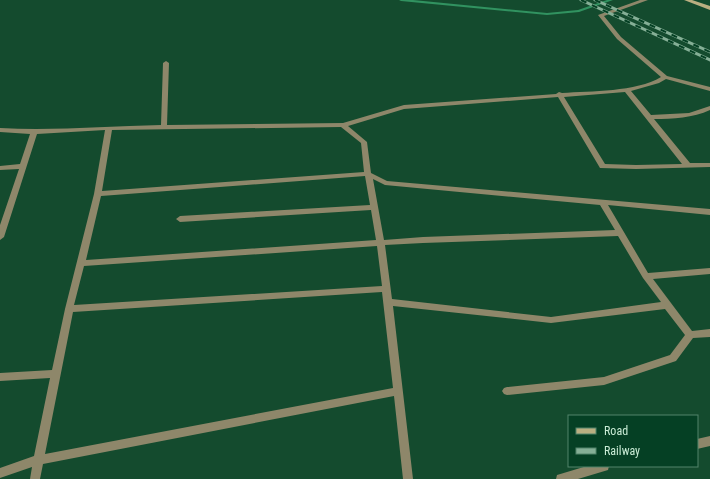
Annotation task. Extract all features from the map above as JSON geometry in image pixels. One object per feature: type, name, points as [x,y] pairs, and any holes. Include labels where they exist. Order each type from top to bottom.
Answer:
[{"type":"street","points":[[645,0],[600,15],[619,38],[666,77],[710,89]]},
{"type":"street","points":[[687,0],[710,8]]},
{"type":"street","points":[[164,128],[166,63]]},
{"type":"street","points":[[0,130],[34,132],[109,128],[343,124],[404,107],[627,90],[657,82],[666,77]]},
{"type":"street","points":[[627,90],[688,166]]},
{"type":"street","points":[[559,94],[603,166],[636,167],[710,165]]},
{"type":"street","points":[[649,117],[662,117],[702,112],[710,108]]},
{"type":"street","points":[[343,124],[364,142],[368,174],[381,243],[408,479]]},
{"type":"street","points":[[35,479],[69,309],[82,263],[98,194],[109,128]]},
{"type":"street","points":[[0,237],[34,132]]},
{"type":"street","points":[[0,168],[23,166]]},
{"type":"street","points":[[98,194],[368,174],[385,182],[710,212]]},
{"type":"street","points":[[603,203],[646,276],[690,335]]},
{"type":"street","points":[[180,219],[374,207]]},
{"type":"street","points":[[0,209],[9,208]]},
{"type":"street","points":[[82,263],[381,243],[620,233]]},
{"type":"street","points":[[646,276],[710,271]]},
{"type":"street","points":[[69,309],[386,289]]},
{"type":"street","points":[[388,302],[551,320],[667,305]]},
{"type":"street","points":[[507,391],[604,381],[673,358],[690,335],[710,333]]},
{"type":"street","points":[[0,377],[56,374]]},
{"type":"street","points":[[0,473],[38,460],[398,391]]},
{"type":"street","points":[[698,444],[710,441]]},
{"type":"street","points":[[560,479],[601,467]]},
{"type":"waterway","points":[[401,0],[547,14],[579,11],[611,0]]},
{"type":"railway","points":[[581,0],[710,60]]},
{"type":"railway","points":[[595,0],[710,52]]}]
